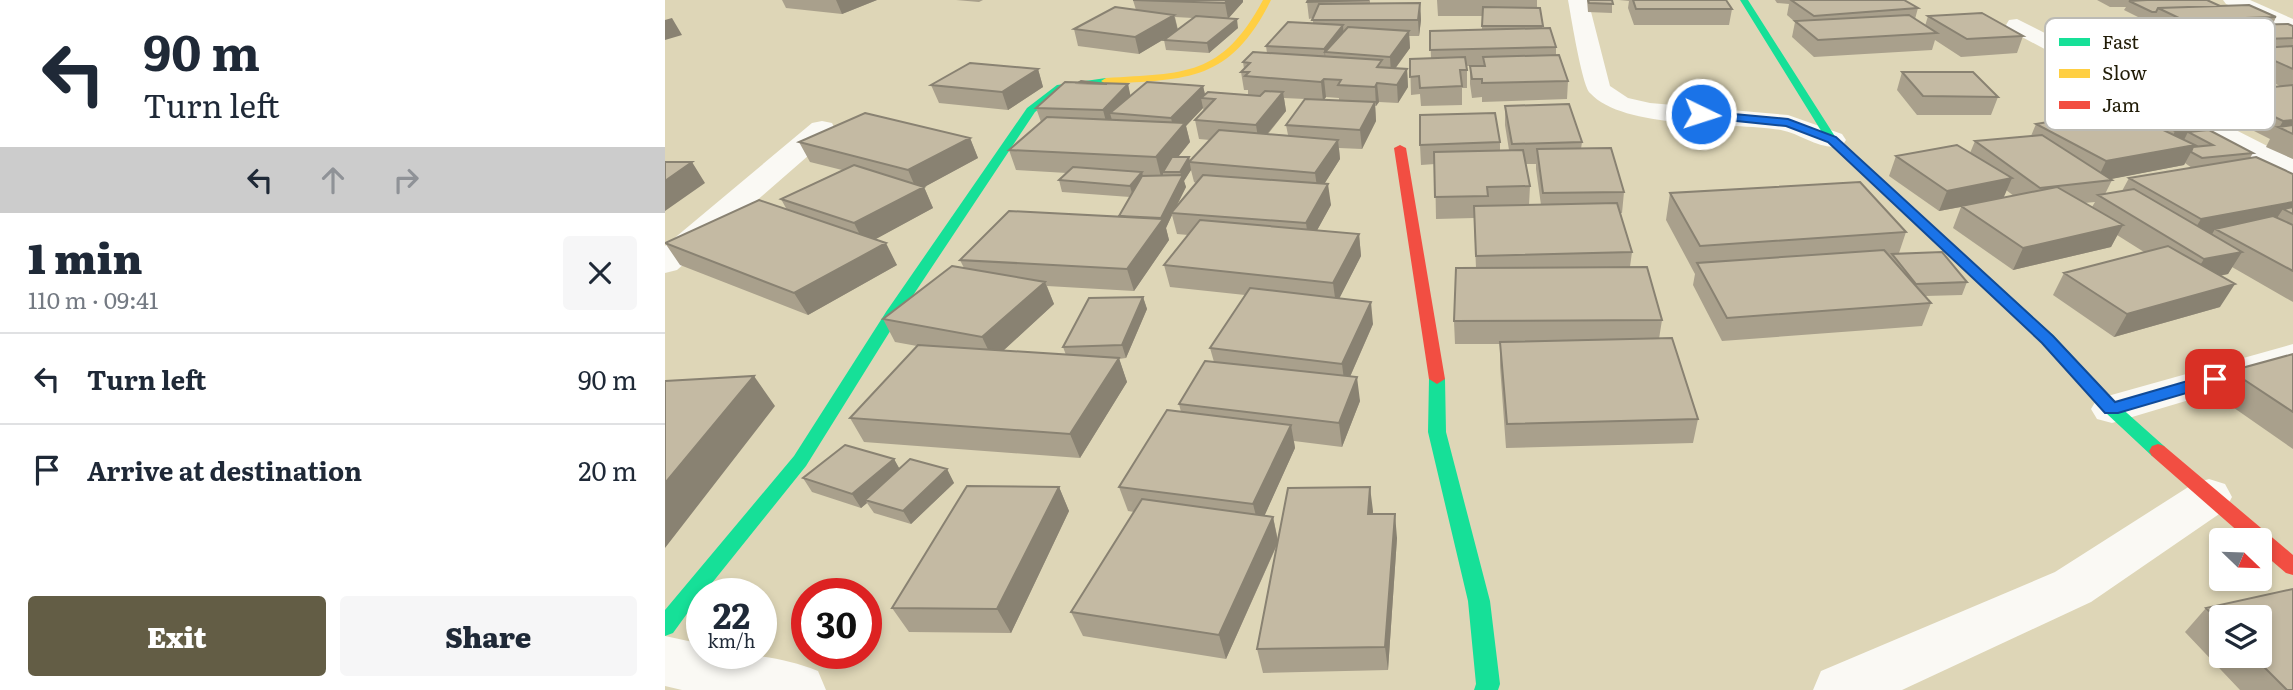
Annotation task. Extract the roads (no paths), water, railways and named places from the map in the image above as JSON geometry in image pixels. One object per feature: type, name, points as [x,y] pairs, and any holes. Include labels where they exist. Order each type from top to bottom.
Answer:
[{"type":"street","points":[[665,626],[800,461],[894,312],[1031,110],[1061,87],[1105,80],[1170,78],[1206,69],[1225,58],[1243,40],[1260,20],[1267,0]]},
{"type":"street","points":[[1578,0],[1599,89],[1619,103],[1650,111],[1788,123],[1832,140]]},
{"type":"street","points":[[1744,0],[1832,140],[2047,339],[2112,409],[2209,497],[2293,567]]},
{"type":"street","points":[[2233,0],[2273,18]]},
{"type":"street","points":[[2275,19],[2293,27]]},
{"type":"street","points":[[2017,25],[2045,40]]},
{"type":"street","points":[[665,263],[822,129]]},
{"type":"street","points":[[2215,130],[2293,171]]},
{"type":"street","points":[[1400,148],[1438,382],[1437,432],[1479,601],[1488,684],[1486,690]]},
{"type":"street","points":[[2112,409],[2293,356]]},
{"type":"street","points":[[1841,690],[2073,587],[2209,497]]},
{"type":"street","points":[[665,661],[798,690]]}]
